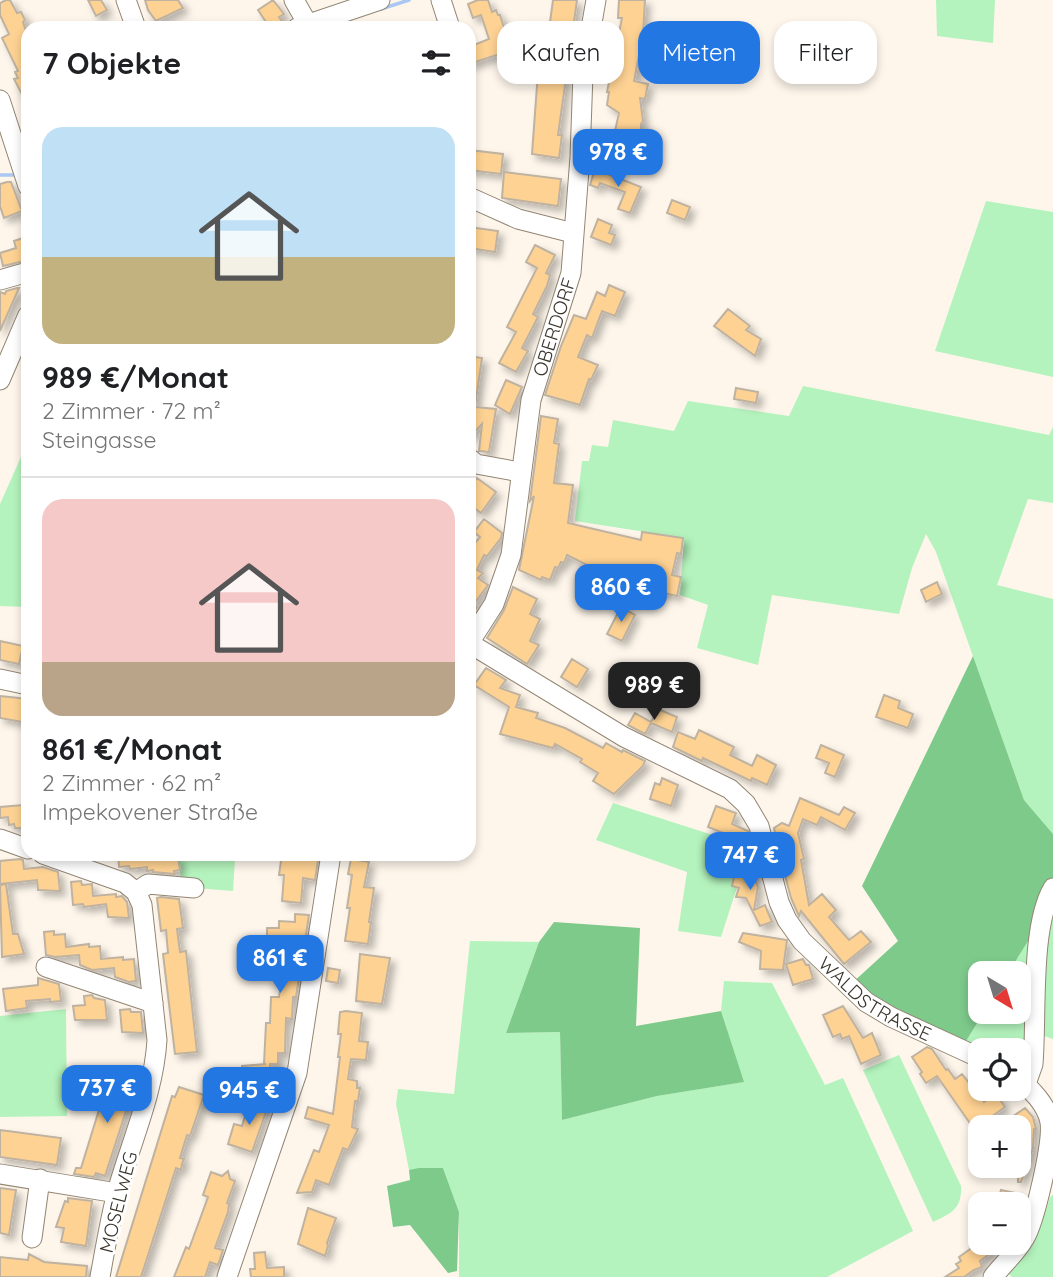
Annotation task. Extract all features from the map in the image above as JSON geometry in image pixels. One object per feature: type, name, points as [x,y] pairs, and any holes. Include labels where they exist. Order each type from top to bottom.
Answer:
[{"type":"street","points":[[126,0],[134,21]]},
{"type":"street","points":[[294,0],[303,21]]},
{"type":"street","points":[[319,21],[380,0]]},
{"type":"street","points":[[441,0],[448,21]]},
{"type":"street","name":"OBERDORF","points":[[476,632],[494,604],[511,555],[531,400],[572,272],[583,74],[596,0]]},
{"type":"street","points":[[0,100],[21,164]]},
{"type":"street","points":[[476,200],[518,219],[573,233]]},
{"type":"street","points":[[0,280],[21,274]]},
{"type":"street","points":[[0,380],[21,331]]},
{"type":"street","points":[[476,464],[520,472]]},
{"type":"street","name":"WALDSTRASSE","points":[[476,647],[624,737],[730,789],[746,804],[759,826],[774,886],[787,920],[802,942],[866,1002],[891,1017],[968,1052]]},
{"type":"street","points":[[0,679],[21,684]]},
{"type":"street","points":[[0,839],[21,846]]},
{"type":"street","points":[[63,861],[125,883],[136,892],[148,884],[194,888]]},
{"type":"street","points":[[227,1277],[297,1073],[330,861]]},
{"type":"street","points":[[1031,1067],[1040,928],[1053,888]]},
{"type":"street","name":"MOSELWEG","points":[[100,1277],[117,1193],[149,1088],[156,1053],[142,905],[136,892]]},
{"type":"street","points":[[46,967],[153,1003]]},
{"type":"street","points":[[993,1277],[1026,1237],[1048,1183],[1050,1123],[1045,1109],[1031,1093]]},
{"type":"street","points":[[0,1174],[117,1193]]},
{"type":"street","points":[[32,1238],[40,1179]]},
{"type":"green space","points":[[936,0],[995,0],[993,43],[937,36]]},
{"type":"green space","points":[[986,201],[1053,212],[1053,377],[935,351]]},
{"type":"green space","points":[[803,386],[1049,435],[1053,427],[1053,503],[1028,499],[997,585],[1053,599],[1053,834],[1024,800],[936,552],[926,534],[912,568],[899,614],[772,595],[758,665],[697,648],[708,605],[680,595],[684,538],[575,521],[582,461],[589,461],[592,445],[608,447],[613,420],[674,431],[688,401],[789,416]]},
{"type":"green space","points":[[21,457],[21,607],[0,606],[0,504]]},
{"type":"green space","points":[[973,656],[1024,800],[1053,834],[1053,881],[1037,927],[1016,961],[968,961],[968,1024],[977,1024],[963,1046],[851,984],[898,941],[862,886]]},
{"type":"green space","points":[[613,803],[750,847],[721,937],[678,931],[687,872],[596,840]]},
{"type":"green space","points":[[179,861],[235,861],[233,891],[196,888],[181,880]]},
{"type":"green space","points":[[1053,897],[1053,1039],[1038,1034],[1043,929]]},
{"type":"green space","points":[[554,922],[640,928],[636,1026],[721,1011],[744,1082],[657,1096],[562,1120],[560,1032],[506,1033],[539,942]]},
{"type":"green space","points":[[1037,927],[1031,993],[1031,961],[1016,961]]},
{"type":"green space","points":[[470,941],[539,942],[506,1033],[560,1032],[562,1120],[657,1096],[743,1082],[721,1011],[724,981],[772,983],[825,1085],[843,1078],[913,1231],[827,1277],[459,1277],[459,1212],[443,1168],[409,1170],[396,1104],[398,1089],[454,1094]]},
{"type":"green space","points":[[66,1009],[67,1116],[0,1117],[0,1016]]},
{"type":"green space","points":[[977,1024],[1028,1024],[1027,1038],[968,1038],[968,1047],[963,1046]]},
{"type":"green space","points":[[899,1055],[961,1186],[958,1205],[946,1216],[933,1222],[863,1070]]},
{"type":"green space","points":[[443,1168],[459,1212],[457,1271],[448,1273],[410,1225],[393,1227],[387,1186],[410,1180],[409,1170]]},
{"type":"green space","points":[[1053,1195],[1053,1277],[1012,1277],[1006,1272],[1021,1255],[1031,1255],[1031,1241]]},
{"type":"building","points":[[10,0],[17,13],[21,12],[25,20],[21,21],[21,92],[14,79],[18,78],[15,72],[18,71],[2,38],[9,34],[0,15],[0,3]]},
{"type":"building","points":[[88,0],[101,0],[107,10],[96,16]]},
{"type":"building","points":[[145,0],[178,0],[183,8],[156,21]]},
{"type":"building","points":[[273,0],[284,14],[279,17],[282,21],[265,21],[258,10]]},
{"type":"building","points":[[478,0],[488,0],[492,12],[496,10],[500,15],[502,21],[497,21],[497,55],[476,62],[476,44],[489,39],[481,15],[473,18],[468,4]]},
{"type":"building","points":[[553,0],[577,0],[574,21],[550,21]]},
{"type":"building","points":[[619,0],[645,0],[644,21],[638,21],[638,60],[634,81],[648,84],[645,99],[640,98],[643,121],[641,140],[615,131],[619,113],[607,105],[609,84],[624,84],[624,21],[618,18]]},
{"type":"building","points":[[537,84],[565,84],[558,135],[562,135],[559,158],[532,154]]},
{"type":"building","points":[[476,151],[503,154],[501,174],[476,171]]},
{"type":"building","points":[[595,169],[641,187],[630,213],[618,209],[625,192],[600,183],[598,188],[590,185]]},
{"type":"building","points":[[504,172],[561,179],[558,206],[502,198]]},
{"type":"building","points":[[11,182],[21,211],[4,218],[0,206],[0,184]]},
{"type":"building","points":[[672,200],[690,207],[685,220],[667,213]]},
{"type":"building","points":[[598,219],[612,225],[609,233],[615,235],[611,245],[591,237]]},
{"type":"building","points":[[476,228],[498,231],[495,252],[476,249]]},
{"type":"building","points":[[21,239],[21,262],[3,266],[0,253],[16,248],[14,241]]},
{"type":"building","points":[[535,245],[555,255],[546,273],[550,275],[547,286],[533,314],[538,317],[522,348],[528,351],[516,372],[499,363],[516,332],[507,327],[537,268],[526,262]]},
{"type":"building","points":[[609,285],[625,292],[615,316],[602,311],[592,338],[587,335],[578,357],[598,365],[591,380],[589,379],[580,405],[545,395],[574,315],[586,319],[597,292],[605,296]]},
{"type":"building","points":[[19,288],[0,331],[0,292],[5,294],[6,291]]},
{"type":"building","points":[[728,309],[750,326],[746,330],[761,339],[755,356],[714,326]]},
{"type":"building","points":[[476,357],[482,358],[476,399]]},
{"type":"building","points":[[506,380],[522,387],[510,414],[495,405]]},
{"type":"building","points":[[736,388],[758,392],[756,403],[734,399]]},
{"type":"building","points":[[476,407],[496,409],[489,452],[479,451],[482,424],[476,430]]},
{"type":"building","points":[[541,416],[558,419],[554,443],[559,444],[554,483],[573,485],[568,523],[641,540],[642,532],[683,538],[681,554],[677,553],[672,575],[681,577],[677,596],[633,586],[634,583],[628,581],[630,576],[591,567],[567,555],[564,563],[561,562],[558,568],[555,567],[550,580],[542,577],[541,580],[519,570],[534,496],[530,501]]},
{"type":"building","points":[[476,479],[496,492],[481,513],[476,509]]},
{"type":"building","points":[[484,519],[502,533],[487,556],[484,555],[477,570],[483,573],[478,578],[488,585],[476,601],[476,542],[480,537],[476,529]]},
{"type":"building","points":[[937,582],[942,594],[926,602],[921,590]]},
{"type":"building","points":[[513,587],[537,599],[530,614],[540,619],[530,641],[539,645],[527,664],[487,638],[504,610]]},
{"type":"building","points":[[621,607],[635,615],[622,641],[607,634]]},
{"type":"building","points":[[0,641],[21,646],[19,664],[0,660]]},
{"type":"building","points":[[572,659],[588,669],[577,687],[561,677]]},
{"type":"building","points":[[486,668],[506,680],[500,688],[520,695],[516,707],[538,713],[536,718],[565,728],[603,748],[606,743],[622,752],[623,750],[645,761],[643,766],[614,794],[593,781],[598,773],[580,762],[582,759],[555,744],[553,748],[500,734],[509,707],[476,686]]},
{"type":"building","points":[[884,695],[900,701],[898,708],[913,714],[908,728],[876,717]]},
{"type":"building","points":[[0,696],[21,698],[21,722],[0,718]]},
{"type":"building","points":[[658,709],[677,717],[672,732],[651,723],[645,734],[628,725],[635,713],[651,722]]},
{"type":"building","points":[[699,730],[734,747],[730,755],[752,766],[757,755],[776,765],[767,785],[752,778],[751,781],[673,747],[678,732],[695,739]]},
{"type":"building","points":[[821,745],[844,755],[835,777],[825,773],[829,763],[816,758]]},
{"type":"building","points":[[662,778],[678,785],[671,806],[650,799],[655,783],[660,785]]},
{"type":"building","points":[[800,798],[839,815],[844,807],[855,813],[845,830],[821,817],[817,825],[803,819],[798,833],[809,905],[822,894],[836,910],[829,917],[849,940],[861,931],[871,942],[844,964],[801,911],[799,916],[791,898],[778,849],[774,828],[782,823],[789,826]]},
{"type":"building","points":[[21,805],[21,828],[15,828],[14,824],[9,825],[8,817],[0,818],[0,807]]},
{"type":"building","points":[[716,806],[736,813],[732,824],[748,831],[750,839],[742,843],[735,841],[736,838],[708,827]]},
{"type":"building","points":[[20,859],[23,861],[24,869],[43,867],[58,872],[60,891],[38,890],[37,880],[0,884],[0,861]]},
{"type":"building","points":[[119,861],[179,861],[180,870],[174,871],[175,874],[147,871],[147,867],[119,867]]},
{"type":"building","points":[[281,861],[318,861],[315,880],[303,878],[301,903],[282,901],[284,875],[279,875]]},
{"type":"building","points":[[351,861],[369,862],[364,887],[374,888],[368,944],[345,941],[352,875],[348,874]]},
{"type":"building","points":[[737,864],[750,866],[758,887],[754,910],[765,905],[772,922],[760,926],[746,898],[736,897],[739,888],[732,886]]},
{"type":"building","points":[[81,881],[82,885],[92,884],[93,896],[122,896],[127,902],[129,918],[108,917],[106,904],[84,907],[83,904],[73,905],[71,882]]},
{"type":"building","points":[[6,884],[13,934],[18,934],[24,954],[2,957],[0,885]]},
{"type":"building","points":[[157,898],[179,899],[183,928],[177,929],[180,952],[186,951],[197,1052],[175,1054],[163,954],[168,953],[166,930],[161,931]]},
{"type":"building","points":[[295,914],[309,915],[296,997],[293,997],[292,1019],[286,1018],[285,1053],[278,1053],[278,1064],[270,1064],[270,1087],[250,1087],[251,1085],[242,1084],[242,1066],[266,1064],[266,1023],[270,1023],[271,997],[279,997],[284,958],[277,958],[277,951],[261,950],[261,938],[267,938],[267,928],[279,928],[279,921],[295,922]]},
{"type":"building","points":[[54,931],[54,935],[65,934],[66,947],[89,944],[89,947],[100,946],[101,959],[134,959],[136,981],[129,982],[115,977],[114,968],[92,970],[80,965],[79,955],[46,955],[44,932]]},
{"type":"building","points":[[743,933],[787,940],[783,970],[760,969],[761,951],[739,942]]},
{"type":"building","points":[[360,954],[390,958],[382,1004],[356,1001]]},
{"type":"building","points":[[803,959],[806,965],[809,965],[813,979],[793,985],[786,964]]},
{"type":"building","points":[[328,968],[340,970],[338,983],[326,981]]},
{"type":"building","points":[[38,978],[59,984],[61,1001],[26,1001],[27,1008],[6,1011],[3,989],[38,985]]},
{"type":"building","points":[[92,995],[105,1000],[107,1020],[75,1020],[73,1006],[85,1005],[84,996]]},
{"type":"building","points":[[843,1006],[863,1038],[872,1033],[881,1055],[861,1064],[849,1036],[842,1039],[840,1034],[833,1037],[823,1015]]},
{"type":"building","points":[[130,1009],[131,1012],[141,1012],[143,1033],[122,1032],[120,1010]]},
{"type":"building","points":[[340,1012],[362,1013],[359,1041],[368,1042],[366,1060],[351,1059],[348,1079],[357,1081],[357,1088],[360,1088],[358,1101],[355,1101],[352,1127],[358,1129],[348,1150],[343,1148],[329,1185],[316,1180],[312,1192],[297,1193],[314,1150],[319,1152],[329,1125],[305,1118],[308,1107],[333,1114],[340,1057]]},
{"type":"building","points":[[927,1047],[932,1049],[955,1079],[962,1074],[968,1082],[968,1101],[1001,1101],[1005,1107],[994,1115],[968,1115],[968,1120],[937,1076],[926,1083],[912,1057]]},
{"type":"building","points":[[112,1068],[129,1072],[127,1081],[135,1083],[105,1176],[96,1173],[94,1177],[74,1174],[76,1168],[81,1168]]},
{"type":"building","points":[[179,1087],[204,1095],[190,1136],[187,1135],[180,1158],[184,1159],[181,1170],[176,1168],[141,1277],[116,1277],[172,1096],[175,1097]]},
{"type":"building","points":[[250,1100],[268,1106],[252,1152],[228,1144],[234,1124],[242,1126]]},
{"type":"building","points":[[1025,1108],[1033,1117],[1036,1129],[1031,1154],[1031,1115],[1015,1115]]},
{"type":"building","points":[[0,1130],[61,1138],[57,1165],[0,1157]]},
{"type":"building","points":[[228,1171],[230,1179],[235,1181],[227,1203],[228,1212],[215,1248],[223,1250],[218,1265],[210,1262],[205,1277],[174,1277],[186,1247],[189,1249],[208,1197],[203,1195],[211,1172],[222,1176]]},
{"type":"building","points":[[0,1188],[16,1190],[9,1235],[0,1233]]},
{"type":"building","points":[[68,1198],[92,1201],[86,1246],[61,1242],[64,1228],[56,1227]]},
{"type":"building","points":[[308,1208],[336,1218],[325,1256],[298,1244]]},
{"type":"building","points":[[968,1251],[968,1255],[988,1255],[980,1261],[982,1267],[964,1277],[945,1277],[959,1268],[956,1264],[961,1261],[959,1257]]},
{"type":"building","points":[[265,1252],[267,1268],[284,1267],[284,1277],[251,1277],[250,1269],[255,1269],[254,1253]]},
{"type":"building","points":[[29,1254],[44,1262],[87,1266],[86,1277],[0,1277],[0,1257],[28,1260]]},
{"type":"waterway","points":[[381,9],[409,0]]},
{"type":"waterway","points":[[0,175],[14,175]]}]
